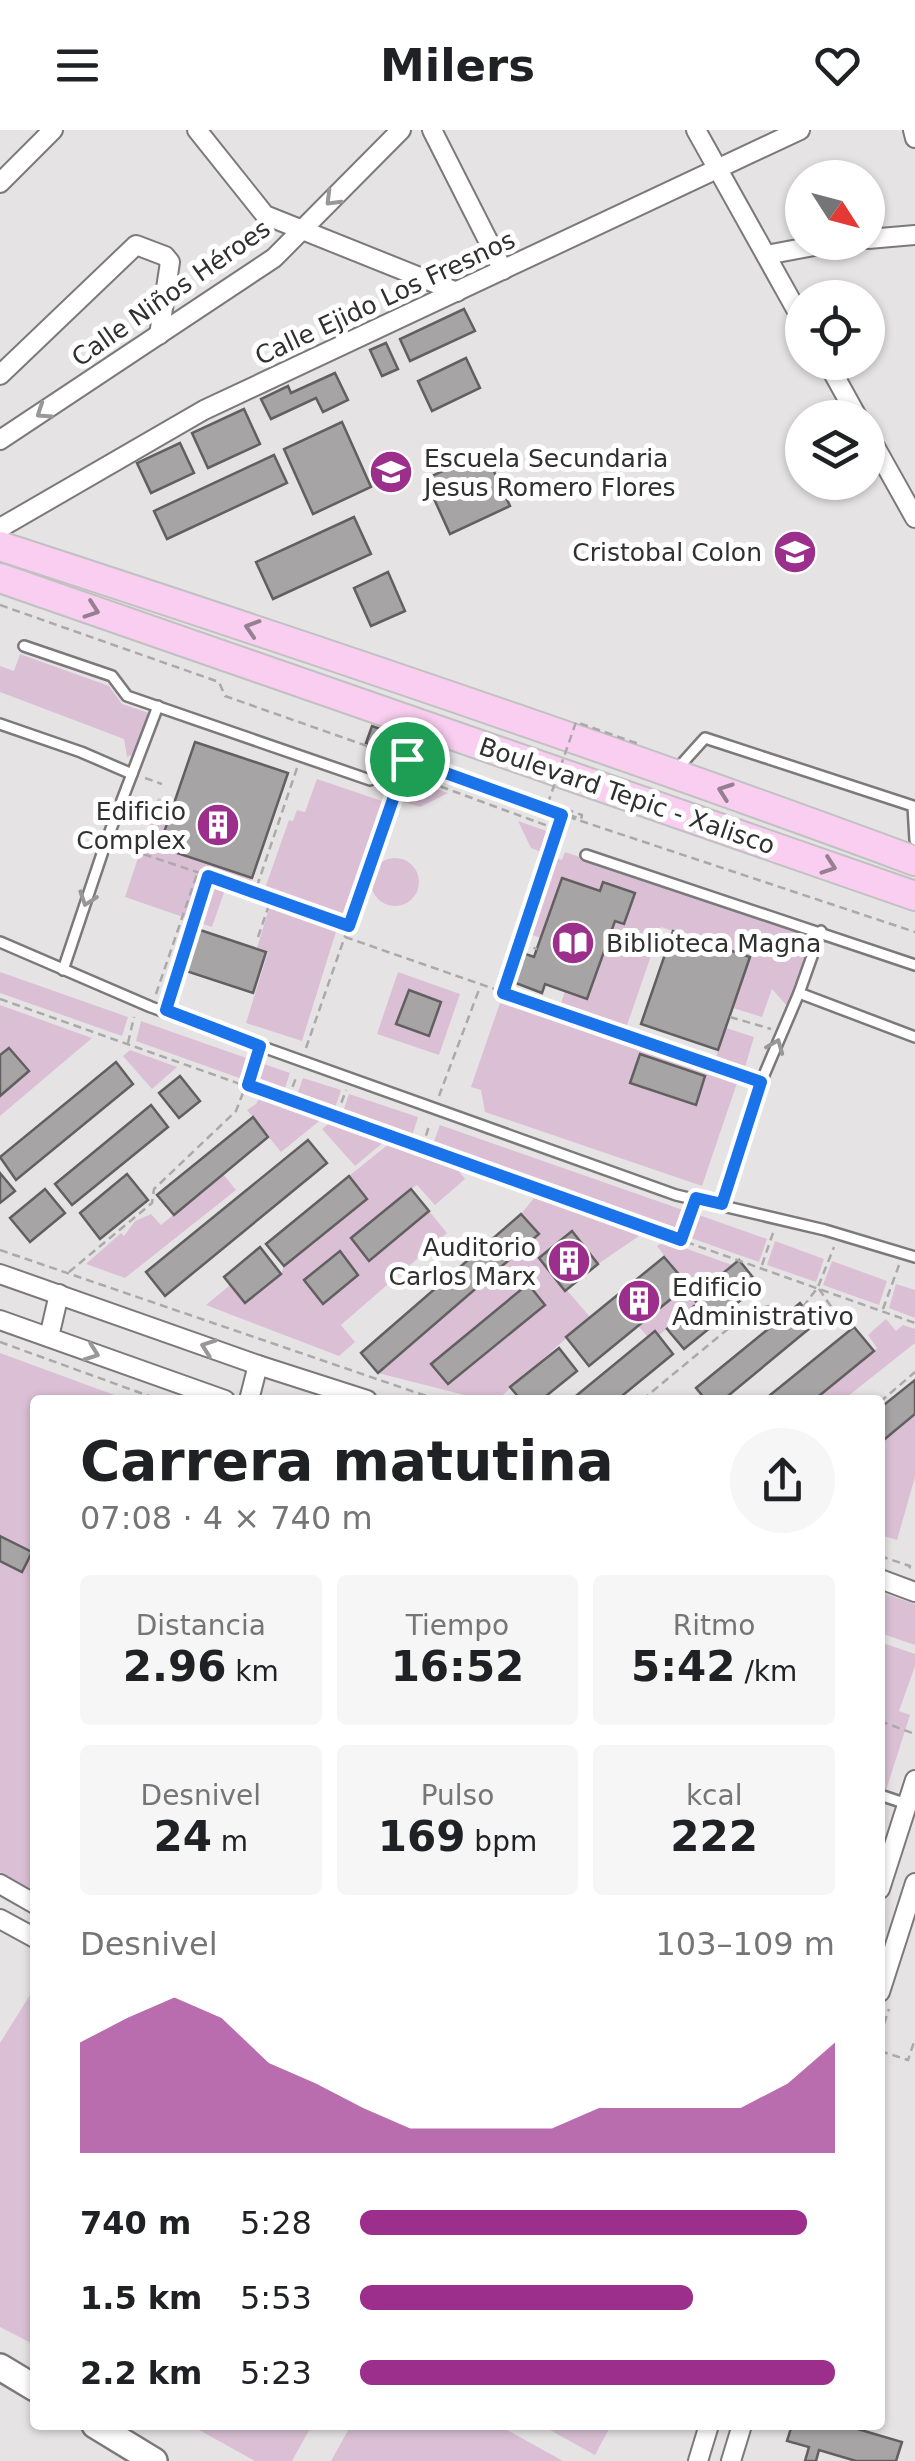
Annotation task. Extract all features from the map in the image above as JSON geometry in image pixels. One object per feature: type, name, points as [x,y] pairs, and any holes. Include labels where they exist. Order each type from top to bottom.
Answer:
[{"type":"main road","name":"Boulevard Tepic - Xalisco","points":[[0,546],[674,772],[915,862]]},
{"type":"main road","name":"Boulevard Tepic - Xalisco","points":[[0,578],[915,896]]},
{"type":"main road","points":[[0,2367],[30,2385]]},
{"type":"main road","points":[[103,2430],[154,2461]]},
{"type":"street","points":[[0,184],[53,130]]},
{"type":"street","points":[[197,130],[265,215],[457,292]]},
{"type":"street","name":"Calle Niños Héroes","points":[[0,440],[274,258],[401,130]]},
{"type":"street","points":[[432,130],[503,270]]},
{"type":"street","points":[[696,130],[785,289]]},
{"type":"street","name":"Calle Ejido Los Fresnos","points":[[0,528],[204,410],[800,130]]},
{"type":"street","points":[[913,130],[915,138]]},
{"type":"street","points":[[885,237],[915,234]]},
{"type":"street","points":[[0,375],[136,246],[165,256],[170,262],[158,335]]},
{"type":"street","points":[[766,255],[785,251]]},
{"type":"street","points":[[885,464],[915,518]]},
{"type":"street","points":[[0,1274],[351,1395]]},
{"type":"street","points":[[49,1337],[60,1294]]},
{"type":"street","points":[[0,1320],[211,1395]]},
{"type":"street","points":[[250,1395],[258,1365]]},
{"type":"street","points":[[885,1581],[915,1592]]},
{"type":"street","points":[[885,1874],[915,1780]]},
{"type":"street","points":[[888,1942],[915,1883]]},
{"type":"street","points":[[0,1884],[30,1901]]},
{"type":"street","points":[[0,1919],[30,1935]]},
{"type":"street","points":[[698,2461],[708,2430]]},
{"type":"street","points":[[730,2461],[740,2430]]},
{"type":"lane","points":[[24,646],[112,676],[127,696],[370,780]]},
{"type":"lane","points":[[63,970],[158,706]]},
{"type":"lane","points":[[0,724],[132,774]]},
{"type":"lane","points":[[674,772],[706,738],[912,806],[915,840]]},
{"type":"lane","points":[[586,855],[915,964]]},
{"type":"lane","points":[[722,1204],[761,1082],[799,993],[820,931]]},
{"type":"lane","points":[[0,942],[151,1007],[676,1195],[778,1218],[915,1257]]},
{"type":"lane","points":[[799,993],[915,1037]]},
{"type":"lane","points":[[885,1797],[908,1804]]},
{"type":"path","points":[[0,605],[219,682],[226,696],[562,815],[582,815],[548,804],[576,722],[639,744]]},
{"type":"path","points":[[288,1099],[420,724]]},
{"type":"path","points":[[301,755],[254,895],[349,926]]},
{"type":"path","points":[[402,772],[558,830]]},
{"type":"path","points":[[132,774],[162,784]]},
{"type":"path","points":[[503,993],[562,815]]},
{"type":"path","points":[[569,816],[915,932]]},
{"type":"path","points":[[106,842],[255,892]]},
{"type":"path","points":[[151,1007],[198,873]]},
{"type":"path","points":[[166,1010],[208,876]]},
{"type":"path","points":[[258,937],[270,900]]},
{"type":"path","points":[[345,938],[761,1082]]},
{"type":"path","points":[[520,943],[536,949]]},
{"type":"path","points":[[422,1148],[480,985]]},
{"type":"path","points":[[0,999],[915,1322]]},
{"type":"path","points":[[128,1043],[138,1001]]},
{"type":"path","points":[[730,1017],[782,1032]]},
{"type":"path","points":[[68,1273],[152,1204],[154,1190],[236,1112],[260,1046]]},
{"type":"path","points":[[337,1116],[351,1076]]},
{"type":"path","points":[[681,1240],[696,1198]]},
{"type":"path","points":[[761,1267],[778,1218]]},
{"type":"path","points":[[803,1306],[818,1288],[839,1234]]},
{"type":"path","points":[[0,1250],[423,1395]]},
{"type":"path","points":[[882,1311],[903,1253]]},
{"type":"path","points":[[818,1288],[848,1331]]},
{"type":"path","points":[[648,1395],[752,1309],[770,1306],[780,1320]]},
{"type":"path","points":[[0,1342],[146,1395]]},
{"type":"path","points":[[885,1398],[915,1372]]},
{"type":"path","points":[[885,1723],[915,1734]]},
{"type":"path","points":[[885,2053],[908,2060],[915,2039]]},
{"type":"shaded area","points":[[20,654],[109,686],[122,704],[152,714],[138,752],[127,757],[124,739],[0,692],[0,666],[14,671]]},
{"type":"shaded area","points":[[317,779],[382,801],[343,920],[263,894],[289,820],[293,821],[297,810],[305,812]]},
{"type":"shaded area","points":[[412,781],[448,793],[420,807],[404,802]]},
{"type":"shaded area","points":[[158,798],[174,803],[160,847],[252,878],[249,888],[228,881],[212,927],[125,897]]},
{"type":"shaded area","points":[[518,821],[552,833],[544,853],[531,848]]},
{"type":"shaded area","points":[[565,852],[813,935],[788,1007],[772,989],[762,1017],[733,1008],[750,957],[661,927],[625,1031],[559,1009],[565,991],[587,998],[615,921],[624,924],[634,893],[600,891],[562,878],[541,938],[526,933],[553,857],[562,860]]},
{"type":"shaded area","points":[[395,858],[412,865],[419,882],[412,899],[395,906],[378,899],[371,882],[378,865]]},
{"type":"shaded area","points":[[270,905],[338,925],[302,1041],[246,1023],[268,952],[257,948]]},
{"type":"shaded area","points":[[0,972],[128,1017],[122,1036],[0,993]]},
{"type":"shaded area","points":[[398,972],[460,994],[439,1055],[377,1034]]},
{"type":"shaded area","points":[[500,1003],[737,1083],[702,1186],[485,1112],[481,1090],[471,1087]]},
{"type":"shaded area","points":[[0,1005],[92,1038],[0,1116],[0,1096],[29,1071],[9,1048],[0,1055]]},
{"type":"shaded area","points":[[141,1021],[249,1059],[242,1079],[136,1041]]},
{"type":"shaded area","points":[[726,1028],[754,1037],[745,1067],[716,1057]]},
{"type":"shaded area","points":[[130,1050],[177,1067],[152,1089],[123,1056]]},
{"type":"shaded area","points":[[261,1063],[290,1073],[283,1094],[255,1084]]},
{"type":"shaded area","points":[[303,1078],[341,1090],[334,1111],[296,1098]]},
{"type":"shaded area","points":[[349,1094],[418,1117],[411,1139],[342,1115]]},
{"type":"shaded area","points":[[261,1095],[323,1118],[281,1152],[247,1110]]},
{"type":"shaded area","points":[[332,1121],[385,1141],[355,1166],[322,1129]]},
{"type":"shaded area","points":[[440,1125],[686,1211],[678,1233],[432,1147]]},
{"type":"shaded area","points":[[390,1143],[453,1164],[465,1179],[435,1205],[417,1185],[411,1189],[447,1233],[341,1325],[355,1342],[339,1356],[206,1305],[230,1285],[246,1303],[281,1274],[284,1266],[367,1199],[349,1176]]},
{"type":"shaded area","points":[[223,1174],[236,1190],[125,1278],[86,1264],[121,1233],[124,1236],[135,1221],[151,1214],[161,1225]]},
{"type":"shaded area","points":[[534,1198],[642,1234],[598,1264],[572,1231],[539,1258],[590,1317],[503,1395],[464,1395],[378,1373],[538,1235],[521,1214]]},
{"type":"shaded area","points":[[696,1214],[767,1239],[759,1262],[688,1237]]},
{"type":"shaded area","points":[[665,1241],[732,1265],[694,1297],[698,1303],[658,1336],[648,1337],[638,1326],[687,1286],[657,1246]]},
{"type":"shaded area","points":[[775,1241],[824,1259],[816,1282],[767,1265]]},
{"type":"shaded area","points":[[832,1261],[887,1281],[879,1305],[823,1285]]},
{"type":"shaded area","points":[[896,1284],[915,1290],[915,1318],[889,1308]]},
{"type":"shaded area","points":[[886,1319],[896,1331],[903,1325],[915,1329],[915,1343],[849,1395],[820,1395],[877,1348],[868,1335]]},
{"type":"shaded area","points":[[0,1353],[114,1395],[30,1395],[30,1889],[0,1872]]},
{"type":"shaded area","points":[[915,1414],[915,1477],[897,1540],[885,1536],[885,1439]]},
{"type":"shaded area","points":[[885,1594],[915,1604],[915,1645],[885,1635]]},
{"type":"shaded area","points":[[885,1644],[915,1654],[915,1666],[899,1711],[910,1715],[885,1793]]},
{"type":"shaded area","points":[[30,1995],[30,2342],[0,2327],[0,2043]]},
{"type":"shaded area","points":[[199,2430],[309,2430],[292,2461],[255,2461]]},
{"type":"shaded area","points":[[348,2430],[507,2430],[563,2461],[331,2461]]},
{"type":"shaded area","points":[[550,2430],[608,2430],[595,2455]]},
{"type":"building","points":[[464,309],[475,331],[410,361],[400,339]]},
{"type":"building","points":[[386,343],[398,369],[382,376],[370,350]]},
{"type":"building","points":[[466,358],[480,388],[432,411],[418,381]]},
{"type":"building","points":[[335,373],[348,400],[323,412],[316,398],[271,419],[261,399],[288,386],[291,393]]},
{"type":"building","points":[[244,409],[260,444],[208,468],[192,433]]},
{"type":"building","points":[[342,422],[371,487],[313,514],[284,449]]},
{"type":"building","points":[[180,443],[194,473],[151,493],[137,463]]},
{"type":"building","points":[[485,452],[510,506],[450,534],[425,479]]},
{"type":"building","points":[[274,455],[287,483],[167,539],[154,511]]},
{"type":"building","points":[[354,517],[371,554],[273,599],[256,562]]},
{"type":"building","points":[[388,572],[405,611],[371,626],[354,588]]},
{"type":"building","points":[[372,726],[410,740],[404,756],[366,743]]},
{"type":"building","name":"Edificio Complex","points":[[195,742],[288,773],[252,878],[159,847]]},
{"type":"building","name":"Biblioteca Magna","points":[[562,878],[600,891],[603,882],[635,893],[624,924],[615,921],[587,999],[545,984],[542,993],[513,982],[523,953],[534,957]]},
{"type":"building","points":[[197,929],[266,952],[253,993],[183,970]]},
{"type":"building","points":[[673,931],[750,957],[718,1050],[641,1024]]},
{"type":"building","points":[[409,990],[441,1002],[429,1036],[396,1024]]},
{"type":"building","points":[[9,1048],[29,1071],[0,1096],[0,1055]]},
{"type":"building","points":[[640,1054],[705,1076],[696,1105],[630,1083]]},
{"type":"building","points":[[116,1062],[133,1084],[16,1180],[0,1157]]},
{"type":"building","points":[[180,1076],[200,1101],[179,1118],[159,1093]]},
{"type":"building","points":[[151,1105],[168,1127],[72,1205],[55,1184]]},
{"type":"building","points":[[253,1117],[268,1137],[174,1215],[157,1195]]},
{"type":"building","points":[[308,1140],[327,1163],[165,1296],[146,1272]]},
{"type":"building","points":[[0,1173],[15,1191],[0,1203]]},
{"type":"building","points":[[127,1174],[148,1200],[100,1239],[80,1213]]},
{"type":"building","points":[[349,1176],[367,1199],[284,1266],[266,1244]]},
{"type":"building","points":[[45,1189],[65,1213],[30,1242],[10,1218]]},
{"type":"building","points":[[411,1189],[429,1211],[369,1261],[351,1238]]},
{"type":"building","points":[[521,1214],[539,1234],[378,1373],[361,1353]]},
{"type":"building","name":"Auditorio Carlos Marx","points":[[572,1231],[598,1264],[565,1291],[539,1258]]},
{"type":"building","points":[[260,1247],[281,1274],[245,1303],[224,1277]]},
{"type":"building","points":[[340,1251],[358,1275],[323,1304],[304,1280]]},
{"type":"building","name":"Edificio Administrativo","points":[[664,1257],[688,1285],[589,1366],[566,1337]]},
{"type":"building","points":[[739,1260],[759,1285],[713,1323],[693,1298]]},
{"type":"building","points":[[528,1284],[545,1305],[448,1384],[431,1364]]},
{"type":"building","points":[[800,1303],[816,1323],[729,1395],[702,1395],[696,1388]]},
{"type":"building","points":[[694,1306],[711,1327],[684,1349],[667,1329]]},
{"type":"building","points":[[854,1327],[874,1351],[820,1395],[770,1395]]},
{"type":"building","points":[[655,1331],[673,1354],[623,1395],[577,1395]]},
{"type":"building","points":[[559,1348],[577,1371],[547,1395],[517,1395],[510,1387]]},
{"type":"building","points":[[915,1380],[915,1414],[885,1439],[885,1404]]},
{"type":"building","points":[[0,1536],[30,1551],[22,1572],[0,1561]]},
{"type":"building","points":[[790,2430],[861,2430],[902,2442],[896,2461],[856,2461],[819,2450],[816,2461],[805,2461],[809,2447],[787,2441]]},
{"type":"place","name":"Escuela Secundaria Jesus Romero Flores","points":[[391,472]]},
{"type":"place","name":"Cristobal Colon","points":[[795,552]]},
{"type":"place","name":"Edificio Complex","points":[[218,825]]},
{"type":"place","name":"Biblioteca Magna","points":[[573,943]]},
{"type":"place","name":"Auditorio Carlos Marx","points":[[569,1261]]},
{"type":"place","name":"Edificio Administrativo","points":[[639,1301]]},
{"type":"route","points":[[407,759],[562,815],[503,993],[761,1082],[722,1204],[696,1198],[681,1240],[248,1085],[260,1046],[166,1010],[208,876],[349,926],[407,759]]}]
